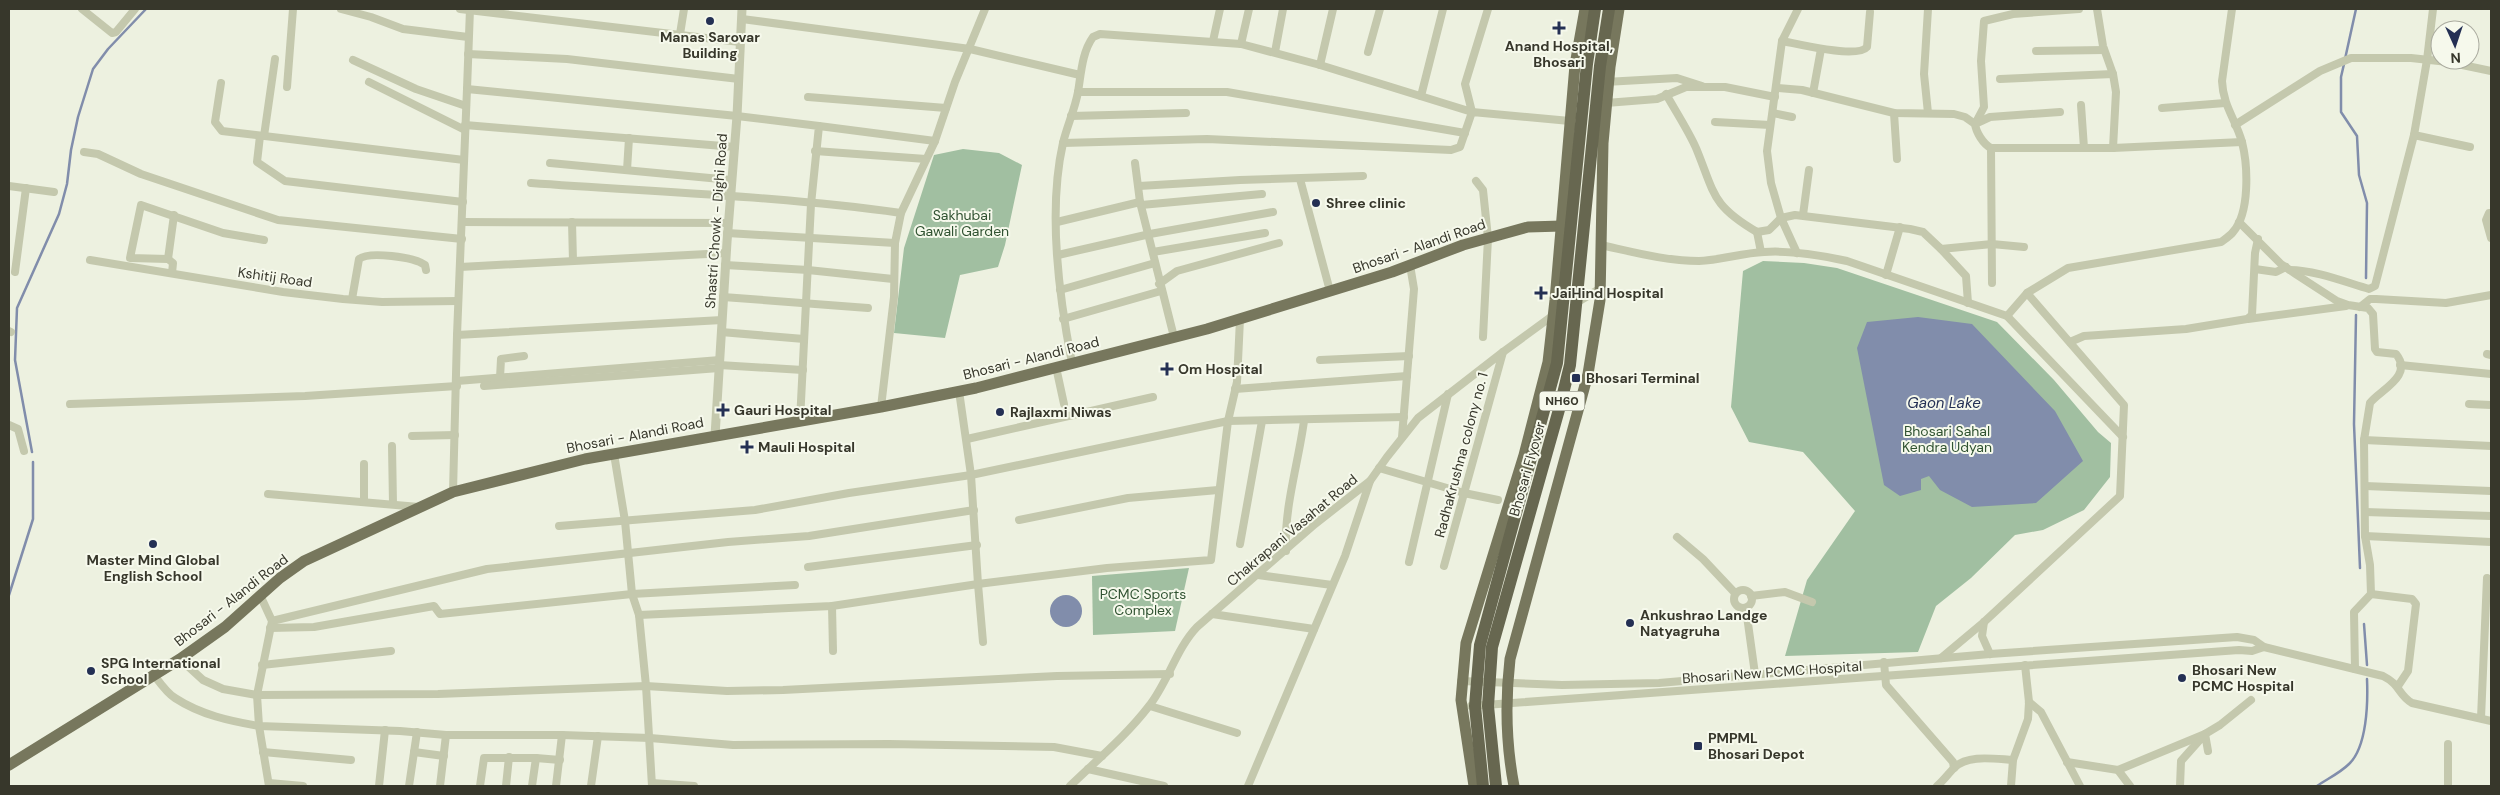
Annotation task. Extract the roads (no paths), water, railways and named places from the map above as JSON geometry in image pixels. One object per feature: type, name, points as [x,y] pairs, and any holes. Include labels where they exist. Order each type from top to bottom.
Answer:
[{"type":"highway","name":"Bhosari Flyover","points":[[1483,786],[1475,706],[1480,645],[1548,403],[1557,363],[1587,64],[1596,9]]},
{"type":"highway","name":"Bhosari Flyover","points":[[1496,786],[1488,706],[1492,648],[1570,365],[1600,66],[1609,9]]},
{"type":"main road","points":[[1474,786],[1462,707],[1461,680],[1466,643],[1539,402],[1548,362],[1554,315],[1570,121],[1585,9]]},
{"type":"main road","points":[[1514,786],[1506,705],[1512,646],[1588,374],[1597,330],[1600,288],[1603,144],[1608,82],[1619,9]]},
{"type":"main road","name":"Bhosari - Alandi Road","points":[[9,765],[180,659],[225,627],[260,595],[304,561],[419,506],[454,492],[532,471],[614,454],[881,407],[959,391],[1240,319],[1330,292],[1488,238],[1528,227],[1562,226]]},
{"type":"main road","points":[[1508,505],[1548,516]]},
{"type":"street","points":[[82,9],[112,33],[116,32],[135,9]]},
{"type":"street","points":[[287,87],[293,9]]},
{"type":"street","points":[[340,9],[371,17],[404,29],[468,36]]},
{"type":"street","points":[[460,9],[740,42]]},
{"type":"street","points":[[454,492],[458,301],[470,9]]},
{"type":"street","points":[[680,34],[684,9]]},
{"type":"street","name":"Shastri Chowk - Dighi Road","points":[[715,436],[727,233],[737,116],[742,9]]},
{"type":"street","points":[[881,407],[894,297],[895,243],[901,213],[935,141],[985,9]]},
{"type":"street","points":[[1213,41],[1220,9]]},
{"type":"street","points":[[1241,44],[1249,9]]},
{"type":"street","points":[[1275,52],[1283,9]]},
{"type":"street","points":[[1320,65],[1333,9]]},
{"type":"street","points":[[1368,52],[1380,9]]},
{"type":"street","points":[[1421,96],[1443,9]]},
{"type":"street","points":[[1063,143],[1207,139],[1452,150],[1460,147],[1472,112],[1465,84],[1488,9]]},
{"type":"street","points":[[1797,252],[1781,218],[1768,166],[1770,125],[1777,88],[1778,58],[1782,41],[1798,9]]},
{"type":"street","points":[[1928,9],[1924,74],[1928,114]]},
{"type":"street","points":[[1975,124],[1984,107],[1981,61],[1984,21],[2013,12],[2079,9]]},
{"type":"street","points":[[2097,9],[2104,50],[2113,74],[2116,92],[2113,148]]},
{"type":"street","points":[[2007,316],[2027,293],[2068,268],[2221,242],[2234,231],[2245,202],[2242,142],[2225,103],[2222,81],[2232,9]]},
{"type":"street","points":[[2255,269],[2276,272],[2288,269],[2311,271],[2324,277],[2369,289],[2375,286],[2414,135],[2427,60],[2433,9]]},
{"type":"street","points":[[1782,41],[1821,49],[1865,49],[1868,42],[1870,12]]},
{"type":"street","points":[[742,19],[970,49],[1080,75]]},
{"type":"street","points":[[1072,363],[1063,319],[1060,290],[1057,222],[1058,180],[1063,143],[1078,92],[1080,75],[1089,42],[1092,37],[1100,34],[1241,44],[1320,65],[1472,112],[1570,121]]},
{"type":"street","points":[[1813,93],[1821,49]]},
{"type":"street","points":[[2036,51],[2104,50]]},
{"type":"street","points":[[468,54],[567,59],[739,79]]},
{"type":"street","points":[[2235,124],[2335,64],[2351,58],[2427,60],[2491,71]]},
{"type":"street","points":[[275,59],[257,162],[285,181],[463,202]]},
{"type":"street","points":[[353,60],[416,89],[466,106]]},
{"type":"street","points":[[2000,79],[2113,74]]},
{"type":"street","points":[[1574,84],[1676,78],[1698,83],[1704,87]]},
{"type":"street","points":[[369,82],[465,127],[735,146]]},
{"type":"street","points":[[221,83],[215,122],[222,131],[464,160]]},
{"type":"street","points":[[1606,104],[1657,99],[1686,87],[1725,87],[1775,97]]},
{"type":"street","points":[[1777,88],[1813,93],[1894,113],[1954,114],[1965,117],[1975,124],[1983,141],[1991,148],[2113,148],[2242,142]]},
{"type":"street","points":[[467,89],[737,116],[935,141]]},
{"type":"street","points":[[1078,92],[1228,92],[1465,133]]},
{"type":"street","points":[[1666,94],[1696,148],[1716,198],[1725,211],[1757,232],[1769,230],[1781,218],[1803,215],[1900,227],[1923,232],[1966,276],[1968,303]]},
{"type":"street","points":[[808,97],[946,108]]},
{"type":"street","points":[[2162,108],[2225,103]]},
{"type":"street","points":[[2081,105],[2084,148]]},
{"type":"street","points":[[1975,124],[1990,116],[2060,112]]},
{"type":"street","points":[[1071,116],[1186,113]]},
{"type":"street","points":[[1773,113],[1792,117]]},
{"type":"street","points":[[1894,113],[1897,159]]},
{"type":"street","points":[[1715,122],[1770,125]]},
{"type":"street","points":[[800,421],[811,204],[819,126]]},
{"type":"street","points":[[2414,135],[2470,147]]},
{"type":"street","points":[[627,170],[629,138]]},
{"type":"street","points":[[1991,148],[1992,283]]},
{"type":"street","points":[[815,151],[926,159]]},
{"type":"street","points":[[84,152],[98,154],[141,174],[278,220],[462,238]]},
{"type":"street","points":[[550,163],[732,180]]},
{"type":"street","points":[[1135,163],[1141,203],[1150,234],[1160,287],[1174,337]]},
{"type":"street","points":[[1803,215],[1809,170]]},
{"type":"street","points":[[1139,186],[1363,176]]},
{"type":"street","points":[[1300,179],[1330,292]]},
{"type":"street","points":[[1476,181],[1483,190],[1488,238],[1483,337]]},
{"type":"street","points":[[531,184],[730,197],[901,213]]},
{"type":"street","points":[[9,186],[54,192]]},
{"type":"street","points":[[15,272],[26,188]]},
{"type":"street","points":[[1057,222],[1141,203],[1262,194]]},
{"type":"street","points":[[172,273],[173,263],[168,259],[133,259],[130,254],[141,205],[223,233],[264,240]]},
{"type":"street","points":[[1058,255],[1150,234],[1273,212]]},
{"type":"street","points":[[2491,213],[2487,216],[2486,220],[2491,238]]},
{"type":"street","points":[[168,259],[174,215]]},
{"type":"street","points":[[462,222],[728,223]]},
{"type":"street","points":[[572,222],[573,261]]},
{"type":"street","points":[[2239,222],[2288,269],[2348,306]]},
{"type":"street","points":[[1886,275],[1900,227]]},
{"type":"street","points":[[1757,232],[1761,252]]},
{"type":"street","points":[[727,233],[895,243]]},
{"type":"street","points":[[1153,252],[1264,233]]},
{"type":"street","points":[[2247,319],[2252,315],[2258,239]]},
{"type":"street","points":[[1063,319],[1160,287],[1177,271],[1279,243]]},
{"type":"street","points":[[1941,249],[1992,244],[2024,246]]},
{"type":"street","points":[[1601,245],[1651,256],[1697,261],[1761,252],[1797,252],[1839,259],[2007,316],[2123,437]]},
{"type":"street","points":[[460,266],[726,253]]},
{"type":"street","points":[[352,300],[358,259],[361,257],[367,255],[412,260],[425,265],[426,270]]},
{"type":"street","name":"Kshitij Road","points":[[90,260],[283,292],[352,300],[382,302],[458,301]]},
{"type":"street","points":[[1060,290],[1155,263]]},
{"type":"street","points":[[725,265],[808,270],[893,279]]},
{"type":"street","points":[[1402,438],[1414,289],[1410,265]]},
{"type":"street","name":"Chakrapani Vasahat Road","points":[[1070,786],[1150,706],[1170,674],[1189,636],[1315,524],[1370,481],[1418,418],[1554,315],[1600,288]]},
{"type":"street","points":[[1941,658],[1984,622],[2120,496],[2124,405],[2027,293]]},
{"type":"street","points":[[2360,307],[2370,299],[2446,303],[2491,295]]},
{"type":"street","points":[[723,296],[868,308]]},
{"type":"street","points":[[2070,342],[2084,336],[2186,329],[2348,306],[2368,308],[2374,314],[2374,349],[2377,352],[2396,354],[2400,365],[2396,382],[2370,403],[2364,440],[2365,536],[2370,565],[2371,594],[2354,612],[2355,670]]},
{"type":"street","points":[[639,615],[832,606],[978,584],[1107,568],[1211,560],[1218,490],[1228,421],[1235,389],[1240,343],[1240,319]]},
{"type":"street","points":[[457,335],[722,320]]},
{"type":"street","points":[[721,332],[804,339]]},
{"type":"street","name":"RadhaKrushna colony no. 1","points":[[1444,566],[1503,352]]},
{"type":"street","points":[[500,378],[501,359],[524,356]]},
{"type":"street","points":[[1320,360],[1409,356]]},
{"type":"street","points":[[70,404],[305,396],[457,384],[500,378],[719,364],[803,370]]},
{"type":"street","points":[[484,386],[719,364]]},
{"type":"street","points":[[2400,365],[2491,374]]},
{"type":"street","points":[[1056,367],[1064,404]]},
{"type":"street","points":[[1235,389],[1407,376]]},
{"type":"street","points":[[959,391],[971,475],[983,642]]},
{"type":"street","points":[[1409,562],[1448,394]]},
{"type":"street","points":[[967,439],[1153,397]]},
{"type":"street","points":[[2469,404],[2491,405]]},
{"type":"street","points":[[559,526],[755,510],[849,493],[971,475],[1228,421],[1304,421],[1404,417]]},
{"type":"street","points":[[1240,544],[1262,421]]},
{"type":"street","points":[[1286,551],[1285,528],[1288,501],[1304,421]]},
{"type":"street","points":[[9,425],[16,426],[18,429],[24,451]]},
{"type":"street","points":[[412,436],[455,435]]},
{"type":"street","points":[[2364,440],[2491,446]]},
{"type":"street","points":[[392,446],[393,504]]},
{"type":"street","points":[[614,454],[629,552],[632,594],[639,615],[650,738],[652,785],[694,786]]},
{"type":"street","points":[[364,464],[364,502]]},
{"type":"street","points":[[1379,468],[1426,483],[1498,500]]},
{"type":"street","points":[[1248,786],[1362,511],[1370,481]]},
{"type":"street","points":[[2365,486],[2491,491]]},
{"type":"street","points":[[1020,520],[1128,498],[1218,490]]},
{"type":"street","points":[[268,494],[419,506]]},
{"type":"street","points":[[271,625],[487,569],[629,552],[818,534],[974,510]]},
{"type":"street","points":[[2366,512],[2491,516]]},
{"type":"street","points":[[2365,536],[2491,542]]},
{"type":"street","points":[[1678,537],[1735,593],[1736,606],[1746,609]]},
{"type":"street","points":[[808,567],[977,546]]},
{"type":"street","points":[[1258,575],[1332,585]]},
{"type":"street","points":[[2481,718],[2487,578]]},
{"type":"street","points":[[271,625],[314,627],[434,606],[440,614],[632,594],[795,585]]},
{"type":"street","points":[[1735,593],[1742,590],[1750,592],[1752,596],[1751,604],[1746,609]]},
{"type":"street","points":[[1752,596],[1785,592],[1812,602]]},
{"type":"street","points":[[2371,594],[2412,599],[2416,604],[2408,671],[2398,686]]},
{"type":"street","points":[[260,595],[271,625],[257,695],[259,726],[269,784],[303,786]]},
{"type":"street","points":[[832,606],[833,651]]},
{"type":"street","points":[[1746,609],[1755,674]]},
{"type":"street","points":[[1212,614],[1314,629]]},
{"type":"street","points":[[1982,669],[1986,654],[1982,636],[1984,622]]},
{"type":"street","name":"Bhosari New PCMC Hospital","points":[[1461,680],[1548,685],[1659,683],[1884,662],[2237,637],[2254,640],[2264,647],[2383,676],[2398,686],[2405,699],[2412,703],[2491,721]]},
{"type":"street","name":"Bhosari New PCMC Hospital","points":[[1462,707],[2025,665],[2239,650],[2252,651],[2264,647]]},
{"type":"street","points":[[262,665],[391,652]]},
{"type":"street","points":[[1955,657],[1956,671]]},
{"type":"street","points":[[180,659],[204,680],[223,689],[257,695],[438,694],[646,686],[727,691],[783,690],[1057,676],[1170,674]]},
{"type":"street","points":[[1884,662],[1886,685],[1953,762],[1954,768]]},
{"type":"street","points":[[2011,786],[2013,760],[2028,719],[2029,702],[2025,665]]},
{"type":"street","points":[[154,676],[174,697],[199,710],[224,720],[259,726],[385,730],[446,735],[562,734],[650,738],[733,745],[889,744],[1054,747],[1102,756]]},
{"type":"street","points":[[2067,762],[2118,770],[2204,734],[2220,725],[2251,700]]},
{"type":"street","points":[[2029,702],[2040,712],[2080,786]]},
{"type":"street","points":[[1150,706],[1237,733]]},
{"type":"street","points":[[379,786],[385,730]]},
{"type":"street","points":[[409,786],[416,732]]},
{"type":"street","points":[[556,786],[562,734]]},
{"type":"street","points":[[2204,734],[2208,751]]},
{"type":"street","points":[[2180,786],[2181,761],[2204,734]]},
{"type":"street","points":[[440,786],[446,735]]},
{"type":"street","points":[[591,786],[598,736]]},
{"type":"street","points":[[2448,744],[2448,786]]},
{"type":"street","points":[[264,752],[352,760]]},
{"type":"street","points":[[414,752],[444,756]]},
{"type":"street","points":[[480,786],[484,758],[509,757],[560,760]]},
{"type":"street","points":[[506,786],[509,757]]},
{"type":"street","points":[[532,786],[536,758]]},
{"type":"street","points":[[1937,786],[1954,768],[1976,759],[2013,760]]},
{"type":"street","points":[[1088,769],[1164,786]]},
{"type":"street","points":[[2118,770],[2130,786]]},
{"type":"water","name":"Gaon Lake","points":[[1918,317],[1972,324],[2055,411],[2083,461],[2036,503],[1972,507],[1940,490],[1929,476],[1921,479],[1921,490],[1900,496],[1884,485],[1857,348],[1867,322]]},
{"type":"water","points":[[1066,595],[1072,596],[1077,600],[1081,605],[1081,617],[1077,622],[1072,626],[1066,627],[1060,626],[1055,622],[1051,617],[1050,611],[1051,605],[1055,600],[1060,596]]},
{"type":"waterway","points":[[32,452],[15,360],[17,308],[59,214],[67,184],[71,150],[78,117],[93,69],[108,49],[146,9]]},
{"type":"waterway","points":[[2345,59],[2356,9]]},
{"type":"waterway","points":[[2344,64],[2341,77],[2341,112],[2357,136],[2359,175],[2367,203],[2366,278]]},
{"type":"waterway","points":[[2356,315],[2354,424],[2360,568]]},
{"type":"waterway","points":[[9,595],[33,519],[33,462]]},
{"type":"waterway","points":[[2364,624],[2367,665]]},
{"type":"waterway","points":[[2317,786],[2349,764],[2360,747],[2365,724],[2367,679]]},
{"type":"place","name":"Manas Sarovar Building","points":[[710,21]]},
{"type":"place","name":"Anand Hospital, Bhosari","points":[[1559,28]]},
{"type":"place","name":"Shree clinic","points":[[1316,203]]},
{"type":"place","name":"JaiHind Hospital","points":[[1541,293]]},
{"type":"place","name":"Om Hospital","points":[[1167,369]]},
{"type":"place","name":"Bhosari Terminal","points":[[1576,378]]},
{"type":"place","name":"Gauri Hospital","points":[[723,410]]},
{"type":"place","name":"Rajlaxmi Niwas","points":[[1000,412]]},
{"type":"place","name":"Mauli Hospital","points":[[747,447]]},
{"type":"place","name":"Master Mind Global English School","points":[[153,544]]},
{"type":"place","name":"Ankushrao Landge Natyagruha","points":[[1630,623]]},
{"type":"place","name":"SPG International School","points":[[91,671]]},
{"type":"place","name":"Bhosari New PCMC Hospital","points":[[2182,678]]},
{"type":"place","name":"PMPML Bhosari Depot","points":[[1698,746]]},
{"type":"park label","name":"Sakhubai Gawali Garden","points":[[962,224]]},
{"type":"park label","name":"Bhosari Sahal Kendra Udyan","points":[[1947,440]]},
{"type":"park label","name":"PCMC Sports Complex","points":[[1143,602]]}]
